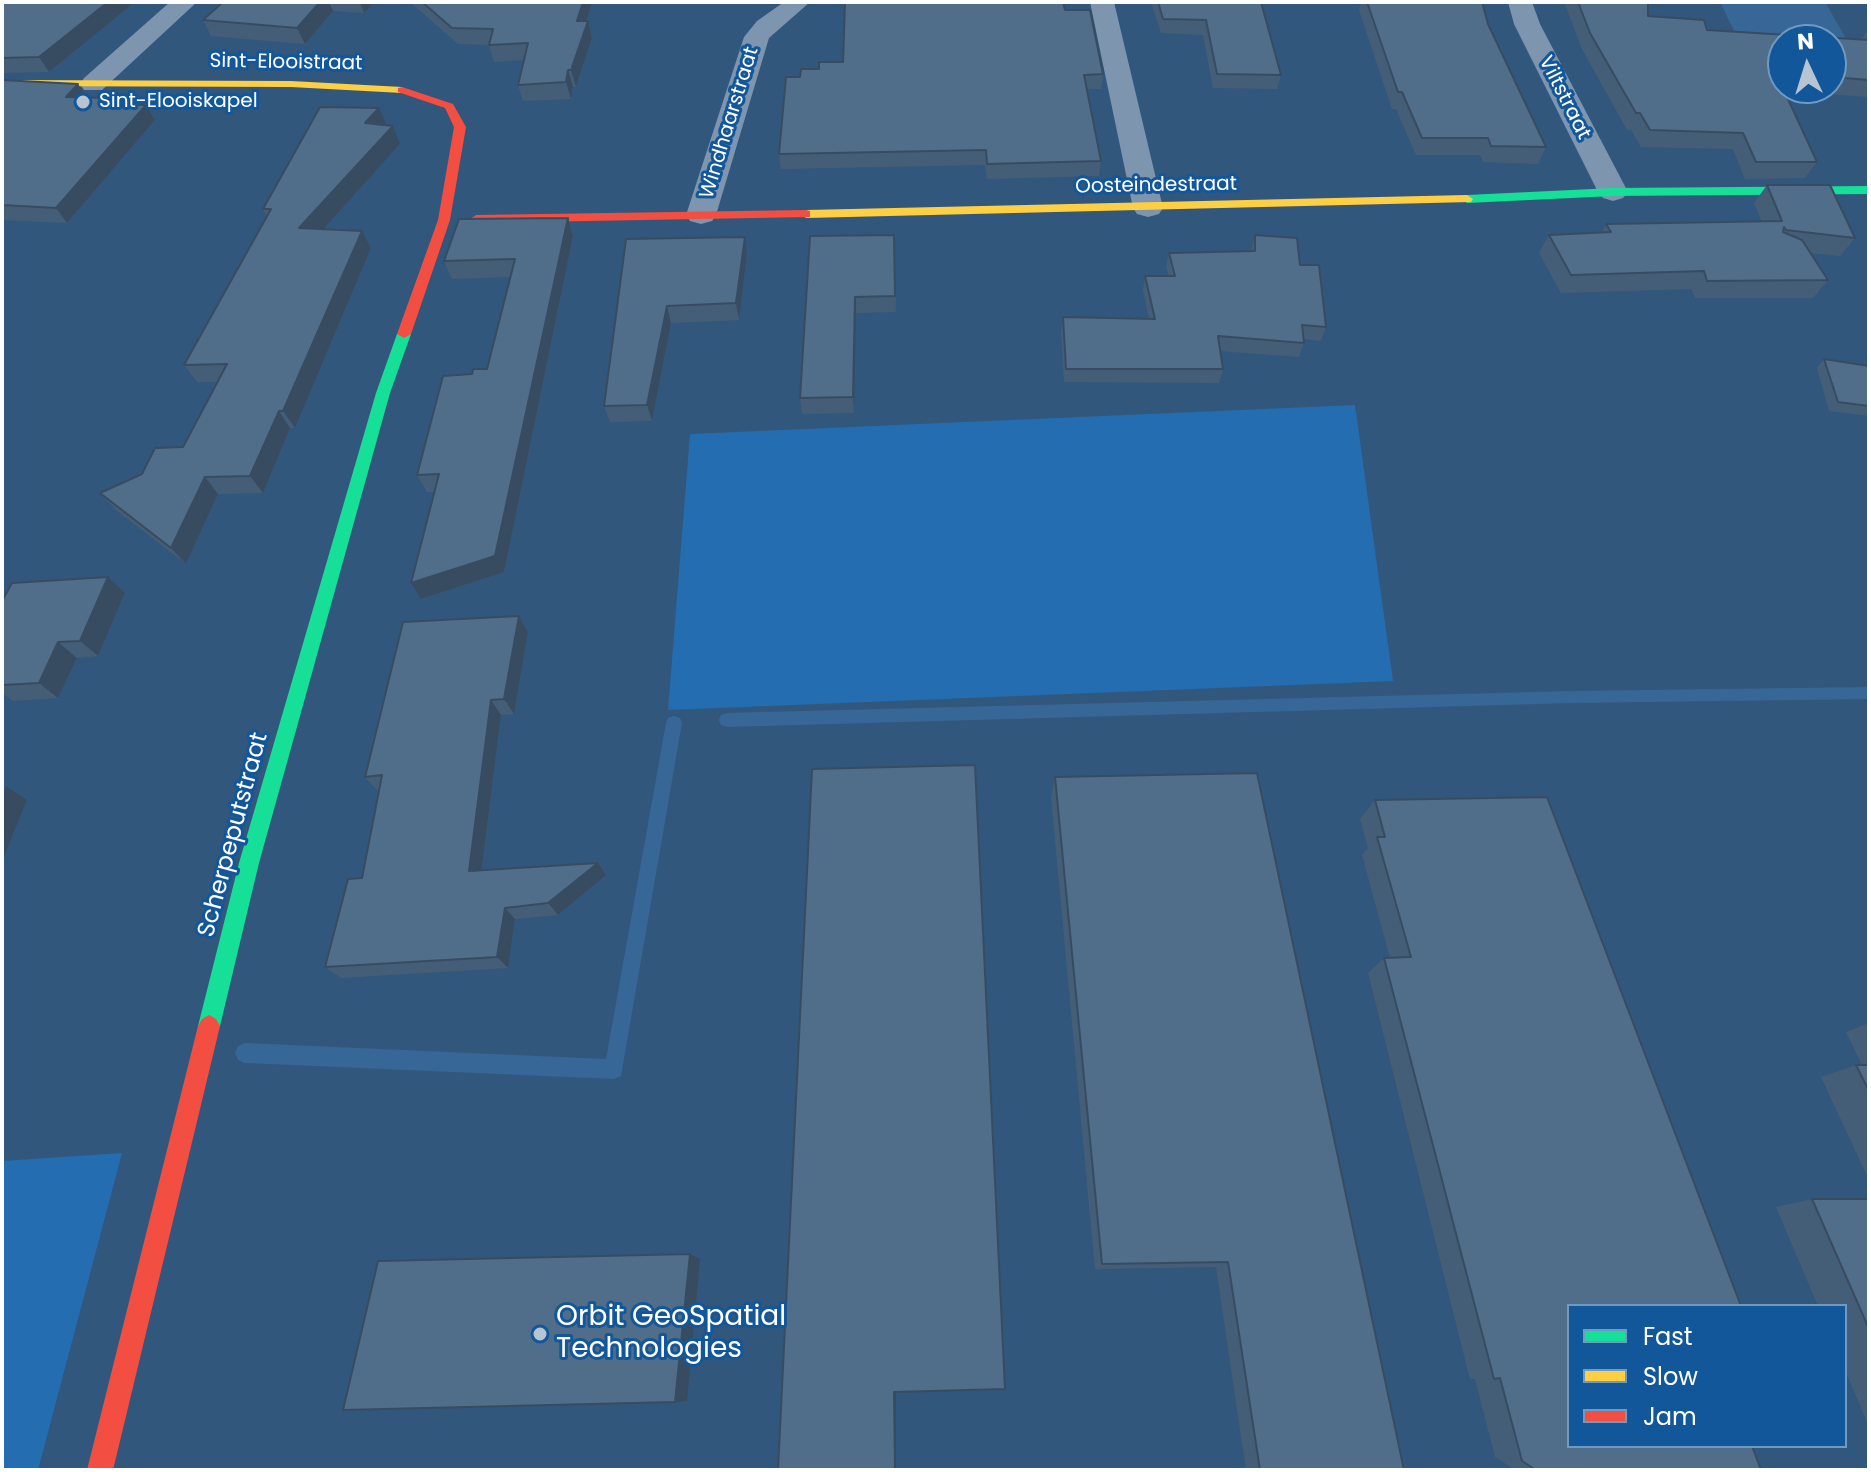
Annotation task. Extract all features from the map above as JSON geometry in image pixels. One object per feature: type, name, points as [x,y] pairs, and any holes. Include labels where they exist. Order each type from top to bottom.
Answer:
[{"type":"street","points":[[93,84],[185,2]]},
{"type":"street","name":"Windhaarstraat","points":[[701,215],[757,37],[766,26],[798,2]]},
{"type":"street","points":[[1102,2],[1148,208]]},
{"type":"street","name":"Viltstraat","points":[[1520,2],[1527,24],[1613,192]]},
{"type":"street","name":"Sint-Elooistraat","points":[[2,83],[291,84],[395,88],[424,95],[449,106],[460,127],[444,220]]},
{"type":"street","name":"Oosteindestraat","points":[[444,220],[1391,203],[1613,192],[1869,190]]},
{"type":"street","name":"Scherpeputstraat","points":[[100,1470],[249,863],[383,393],[444,220]]},
{"type":"shaded area","points":[[1720,2],[1825,2],[1838,24],[1767,24],[1767,41],[1739,41]]},
{"type":"shaded area","points":[[1355,405],[1393,681],[668,710],[690,434]]},
{"type":"shaded area","points":[[122,1153],[38,1470],[2,1470],[2,1161]]},
{"type":"building","points":[[2,2],[108,2],[39,57],[2,58]]},
{"type":"building","points":[[223,2],[320,2],[297,28],[203,20]]},
{"type":"building","points":[[422,2],[583,2],[577,21],[588,21],[566,82],[518,85],[528,43],[489,45],[493,29],[452,28]]},
{"type":"building","points":[[845,2],[1063,2],[1065,10],[1090,10],[1103,74],[1084,75],[1101,161],[987,164],[986,150],[779,154],[786,77],[800,77],[801,69],[819,69],[819,62],[843,62]]},
{"type":"building","points":[[1158,2],[1261,2],[1281,75],[1217,74],[1206,20],[1163,19]]},
{"type":"building","points":[[1367,2],[1482,2],[1488,24],[1546,147],[1491,146],[1488,138],[1422,138],[1402,92],[1398,92]]},
{"type":"building","points":[[1578,2],[1648,2],[1648,16],[1704,20],[1707,30],[1767,34],[1767,104],[1790,104],[1817,162],[1756,162],[1743,133],[1650,130],[1640,113],[1636,113],[1590,33]]},
{"type":"building","points":[[1847,39],[1869,40],[1869,80],[1847,78]]},
{"type":"building","points":[[2,80],[78,84],[66,97],[110,98],[106,104],[146,105],[56,208],[2,205]]},
{"type":"building","points":[[320,107],[379,108],[365,123],[393,126],[299,228],[362,231],[283,411],[279,411],[250,476],[205,477],[171,548],[100,493],[142,474],[155,448],[183,447],[227,364],[184,365],[271,209],[263,209]]},
{"type":"building","points":[[1767,185],[1830,185],[1855,238],[1786,230],[1784,227],[1783,232],[1802,240],[1828,280],[1707,281],[1704,271],[1571,275],[1549,235],[1611,232],[1606,224],[1782,221]]},
{"type":"building","points":[[568,218],[495,556],[411,583],[439,474],[417,475],[443,376],[472,374],[473,369],[487,369],[515,259],[444,261],[459,219]]},
{"type":"building","points":[[894,235],[895,296],[855,297],[853,397],[800,398],[810,236]]},
{"type":"building","points":[[1255,235],[1297,238],[1300,265],[1319,265],[1326,327],[1302,325],[1304,343],[1218,336],[1223,369],[1066,369],[1063,317],[1155,319],[1145,276],[1175,276],[1169,253],[1255,251]]},
{"type":"building","points":[[745,237],[736,303],[667,306],[647,405],[604,406],[626,239]]},
{"type":"building","points":[[1824,359],[1869,366],[1869,406],[1838,402]]},
{"type":"building","points":[[108,577],[80,641],[58,642],[39,683],[2,685],[2,601],[12,583]]},
{"type":"building","points":[[519,616],[504,699],[491,700],[469,871],[598,863],[548,903],[505,908],[497,957],[325,967],[348,879],[362,878],[382,775],[365,777],[403,622]]},
{"type":"building","points":[[975,765],[1005,1389],[894,1392],[895,1470],[778,1470],[812,769]]},
{"type":"building","points":[[1257,773],[1404,1470],[1260,1470],[1228,1262],[1102,1264],[1055,777]]},
{"type":"building","points":[[1547,797],[1740,1304],[1567,1304],[1567,1448],[1753,1448],[1761,1470],[1536,1470],[1522,1461],[1500,1378],[1494,1379],[1384,958],[1411,957],[1377,837],[1385,837],[1375,800]]},
{"type":"building","points":[[1856,1065],[1869,1065],[1869,1091]]},
{"type":"building","points":[[1812,1199],[1869,1199],[1869,1329]]},
{"type":"building","name":"Orbit GeoSpatial Technologies","points":[[690,1254],[675,1402],[343,1410],[378,1261]]},
{"type":"waterway","points":[[727,720],[1573,697],[1869,693]]},
{"type":"waterway","points":[[245,1053],[614,1069],[674,723]]},
{"type":"traffic: fast","points":[[1467,199],[1613,192],[1869,190]]},
{"type":"traffic: fast","points":[[209,1026],[249,863],[383,393],[404,334]]},
{"type":"traffic: slow","points":[[2,83],[291,84],[402,90]]},
{"type":"traffic: slow","points":[[806,214],[1467,199]]},
{"type":"traffic: jam","points":[[402,90],[449,106],[460,127],[444,220],[404,334]]},
{"type":"traffic: jam","points":[[476,219],[806,214]]},
{"type":"traffic: jam","points":[[100,1470],[209,1026]]},
{"type":"place","name":"Sint-Elooiskapel","points":[[83,102]]},
{"type":"place","name":"Orbit GeoSpatial Technologies","points":[[540,1334]]}]
